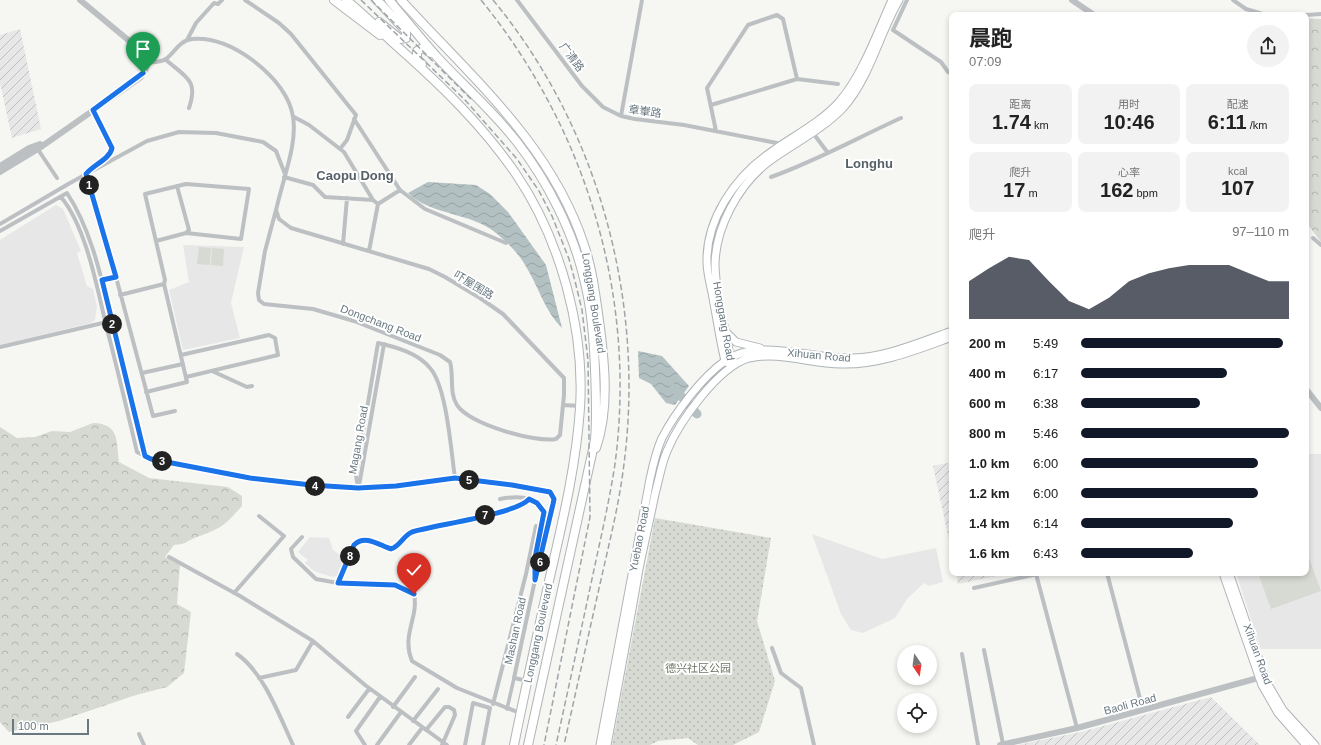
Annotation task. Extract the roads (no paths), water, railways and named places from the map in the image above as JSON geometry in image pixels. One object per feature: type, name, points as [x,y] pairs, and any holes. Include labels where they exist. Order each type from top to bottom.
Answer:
[{"type":"main road","points":[[334,0],[372,30],[398,47]]},
{"type":"main road","points":[[346,0],[432,76]]},
{"type":"main road","points":[[354,0],[398,38],[402,40],[406,38],[406,31],[377,0]]},
{"type":"main road","points":[[384,0],[410,26]]},
{"type":"main road","points":[[389,0],[410,26]]},
{"type":"main road","name":"Honggang Road","points":[[732,366],[727,359],[708,272],[708,253],[711,236],[718,213],[739,181],[761,159],[824,116],[848,91],[892,0]]},
{"type":"main road","name":"Honggang Road","points":[[727,359],[725,328],[716,278],[715,261],[719,241],[727,217],[741,191],[758,170],[834,117],[851,98],[860,83],[899,0]]},
{"type":"main road","name":"Longgang Boulevard","points":[[402,1],[487,90],[538,153],[561,192],[581,236],[588,256],[602,345],[604,408],[600,436],[588,473]]},
{"type":"main road","name":"Longgang Boulevard","points":[[410,26],[493,114],[517,142],[536,169],[569,234],[586,283],[598,411],[588,473],[528,745]]},
{"type":"main road","points":[[432,76],[417,59],[417,51],[423,48],[439,58]]},
{"type":"main road","name":"Longgang Boulevard","points":[[432,76],[489,139],[516,174],[542,220],[555,250],[564,281],[579,355],[580,406],[572,475],[514,745]]},
{"type":"main road","points":[[586,283],[596,303]]},
{"type":"main road","points":[[725,328],[729,336],[736,342],[772,350]]},
{"type":"main road","name":"Xihuan Road","points":[[727,359],[751,351],[772,350],[833,358],[864,357],[895,351],[949,332]]},
{"type":"main road","name":"Xihuan Road","points":[[732,366],[750,358],[764,356],[832,364],[870,363],[897,357],[949,338]]},
{"type":"main road","name":"Yuebao Road","points":[[600,745],[650,479],[662,438],[680,410],[697,389],[727,359]]},
{"type":"main road","name":"Yuebao Road","points":[[607,745],[644,541],[667,451],[679,427],[688,414],[703,395],[732,366]]},
{"type":"main road","name":"Xihuan Road","points":[[1224,576],[1262,678],[1278,713],[1306,745]]},
{"type":"main road","name":"Xihuan Road","points":[[1231,576],[1262,678],[1283,710],[1315,745]]},
{"type":"street","points":[[0,166],[46,142],[141,77],[148,63],[145,54],[80,0]]},
{"type":"street","points":[[148,63],[165,59],[187,40],[196,23],[214,3],[218,4],[222,0]]},
{"type":"street","points":[[245,0],[279,23],[291,34],[356,115],[347,140],[340,149]]},
{"type":"street","name":"广清路","points":[[517,0],[590,95],[603,107],[621,116]]},
{"type":"street","name":"章輋路","points":[[642,0],[621,116],[716,131],[783,144]]},
{"type":"street","points":[[907,0],[893,30],[941,62],[949,72]]},
{"type":"street","points":[[1072,0],[1090,12]]},
{"type":"street","points":[[1233,0],[1246,9],[1256,12]]},
{"type":"street","points":[[1309,15],[1321,14]]},
{"type":"street","points":[[716,131],[707,88],[748,25],[777,15],[783,19],[797,80]]},
{"type":"street","points":[[187,40],[208,39],[222,42],[246,55],[261,67],[282,88],[294,117],[293,145],[276,210]]},
{"type":"street","points":[[165,59],[192,83],[194,95],[189,108]]},
{"type":"street","points":[[711,105],[797,80],[838,84]]},
{"type":"street","points":[[86,174],[90,169],[112,152],[112,148],[93,110]]},
{"type":"street","points":[[294,117],[309,125],[344,152],[373,200],[378,204]]},
{"type":"street","points":[[772,177],[804,166],[901,118]]},
{"type":"street","points":[[354,119],[400,190],[425,209],[506,244]]},
{"type":"street","points":[[0,224],[86,174],[148,141],[166,134],[193,131],[246,138],[263,142],[276,151],[284,175]]},
{"type":"street","points":[[813,133],[828,153]]},
{"type":"street","points":[[0,172],[37,147]]},
{"type":"street","points":[[37,147],[57,178]]},
{"type":"street","points":[[86,174],[116,277],[153,416],[175,411]]},
{"type":"street","points":[[284,175],[313,185],[325,197],[373,200]]},
{"type":"street","points":[[146,392],[187,382],[145,194],[186,184],[249,189],[241,239],[186,233],[156,241]]},
{"type":"street","points":[[177,186],[189,230],[186,233]]},
{"type":"street","points":[[369,251],[378,204],[400,190]]},
{"type":"street","points":[[0,231],[67,193],[87,234],[102,280],[145,456]]},
{"type":"street","points":[[61,197],[75,220],[89,257],[137,452],[151,459],[250,478],[311,485],[358,488],[396,486],[455,478],[512,485],[550,492],[554,499],[535,580]]},
{"type":"street","points":[[343,244],[347,198]]},
{"type":"street","name":"吓屋围路","points":[[276,210],[279,219],[291,228],[429,269],[469,290],[503,314],[561,374],[565,384],[560,435],[556,439],[542,440]]},
{"type":"street","name":"Dongchang Road","points":[[276,210],[258,293],[259,300],[264,304],[314,309],[354,321],[440,355],[450,362],[453,394],[456,404],[462,411],[470,417],[483,423],[542,440]]},
{"type":"street","points":[[1313,238],[1321,245]]},
{"type":"street","points":[[102,280],[116,277]]},
{"type":"street","points":[[120,295],[164,284]]},
{"type":"street","points":[[0,347],[112,321]]},
{"type":"street","points":[[180,355],[270,335],[275,338],[278,355],[186,376]]},
{"type":"street","name":"Magang Road","points":[[378,343],[384,344],[358,488],[356,475],[378,343]]},
{"type":"street","points":[[384,344],[409,352],[421,360],[431,368],[438,380],[455,478]]},
{"type":"street","points":[[142,373],[183,364]]},
{"type":"street","points":[[211,371],[247,387],[252,386]]},
{"type":"street","points":[[1309,393],[1321,408]]},
{"type":"street","points":[[563,405],[580,406]]},
{"type":"street","points":[[500,499],[515,496],[529,499]]},
{"type":"street","points":[[338,583],[354,545],[359,541],[367,540],[391,549],[396,548],[411,532],[468,520],[518,506],[526,503],[529,499]]},
{"type":"street","name":"Mashan Road","points":[[507,709],[535,580],[535,558],[544,512],[537,503],[529,499]]},
{"type":"street","points":[[234,594],[284,536],[259,516]]},
{"type":"street","points":[[493,704],[526,574],[536,526]]},
{"type":"street","points":[[302,537],[291,549],[293,557],[316,579],[338,583],[395,585],[414,594],[416,604],[409,628],[408,642],[409,654],[412,660],[457,688],[493,704],[520,713]]},
{"type":"street","points":[[169,557],[313,641],[369,689],[401,712],[424,729],[444,744],[455,715],[454,710],[449,707],[445,707],[424,729],[409,745]]},
{"type":"street","points":[[974,588],[1027,576]]},
{"type":"street","points":[[1037,576],[1077,728]]},
{"type":"street","points":[[1108,576],[1143,710]]},
{"type":"street","points":[[259,678],[296,670],[313,641]]},
{"type":"street","points":[[772,648],[782,673],[801,688],[814,745]]},
{"type":"street","points":[[984,650],[1001,745]]},
{"type":"street","points":[[237,654],[247,661],[259,678],[278,712],[293,745]]},
{"type":"street","points":[[962,654],[978,745]]},
{"type":"street","points":[[393,707],[415,677]]},
{"type":"street","points":[[514,678],[528,682]]},
{"type":"street","name":"Baoli Road","points":[[1001,745],[1077,728],[1262,678]]},
{"type":"street","points":[[348,717],[369,689]]},
{"type":"street","points":[[413,721],[438,689]]},
{"type":"street","points":[[365,745],[356,731],[380,697]]},
{"type":"street","points":[[465,745],[473,703],[490,708],[482,745]]},
{"type":"street","points":[[377,745],[401,712]]},
{"type":"street","points":[[139,734],[144,745]]},
{"type":"water","points":[[428,182],[476,185],[490,194],[508,212],[546,265],[562,328],[546,306],[530,273],[519,256],[500,236],[486,226],[475,221],[428,206],[408,193]]},
{"type":"water","points":[[638,351],[662,356],[689,386],[675,405],[666,403],[651,384],[639,378]]},
{"type":"waterway","points":[[674,388],[697,414]]},
{"type":"railway","points":[[361,0],[465,100],[517,159],[539,191],[552,216],[569,259],[575,281],[582,310],[588,360],[590,517],[544,745]]},
{"type":"railway","points":[[371,0],[471,99]]},
{"type":"railway","points":[[481,0],[518,50],[550,104],[576,160],[596,218],[610,278],[618,339],[620,401],[615,464],[556,745]]},
{"type":"railway","points":[[493,0],[530,50],[561,104],[587,160],[606,219],[620,279],[627,341],[629,403],[622,479],[614,524],[564,745]]},
{"type":"district","name":"Longhu","points":[[869,163]]},
{"type":"district","name":"Caopu Dong","points":[[355,175]]},
{"type":"park label","name":"德兴社区公园","points":[[698,668]]}]
